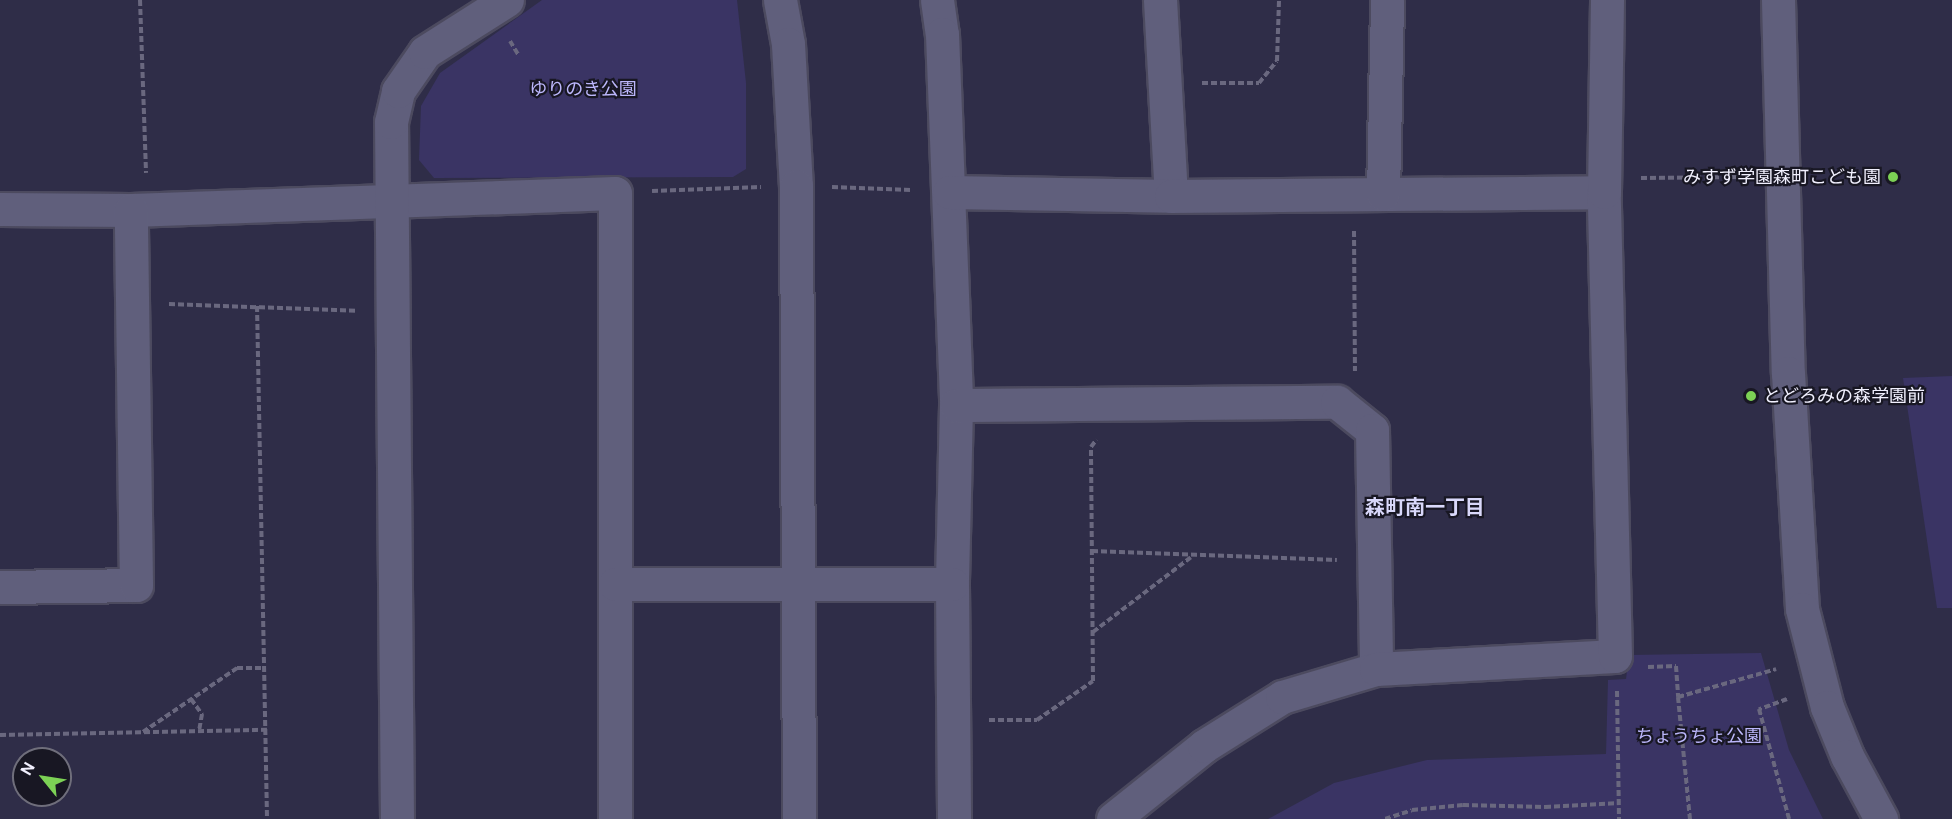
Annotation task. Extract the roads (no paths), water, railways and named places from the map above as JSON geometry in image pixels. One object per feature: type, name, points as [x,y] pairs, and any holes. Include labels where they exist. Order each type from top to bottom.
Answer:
[{"type":"street","points":[[396,819],[391,122],[398,91],[425,52],[507,0]]},
{"type":"street","points":[[780,0],[788,44],[796,186],[799,819]]},
{"type":"street","points":[[937,0],[942,33],[956,405],[952,584],[954,819]]},
{"type":"street","points":[[1160,0],[1171,196]]},
{"type":"street","points":[[1369,194],[1387,0]]},
{"type":"street","points":[[1113,819],[1204,746],[1282,697],[1376,669],[1615,656],[1604,192],[1607,0]]},
{"type":"street","points":[[1778,0],[1788,373],[1796,554],[1802,609],[1827,707],[1846,756],[1881,819]]},
{"type":"street","points":[[949,192],[1171,196],[1604,192]]},
{"type":"street","points":[[0,209],[131,210],[615,193],[615,819]]},
{"type":"street","points":[[0,587],[136,585],[131,210]]},
{"type":"street","points":[[956,405],[1337,402],[1372,430],[1376,669]]},
{"type":"street","points":[[615,584],[952,584]]},
{"type":"place","name":"みすず学園森町こども園","points":[[1893,177]]},
{"type":"place","name":"とどろみの森学園前","points":[[1751,396]]},
{"type":"district","name":"森町南一丁目","points":[[1425,507]]},
{"type":"park label","name":"ゆりのき公園","points":[[583,89]]},
{"type":"park label","name":"ちょうちょ公園","points":[[1699,736]]}]
